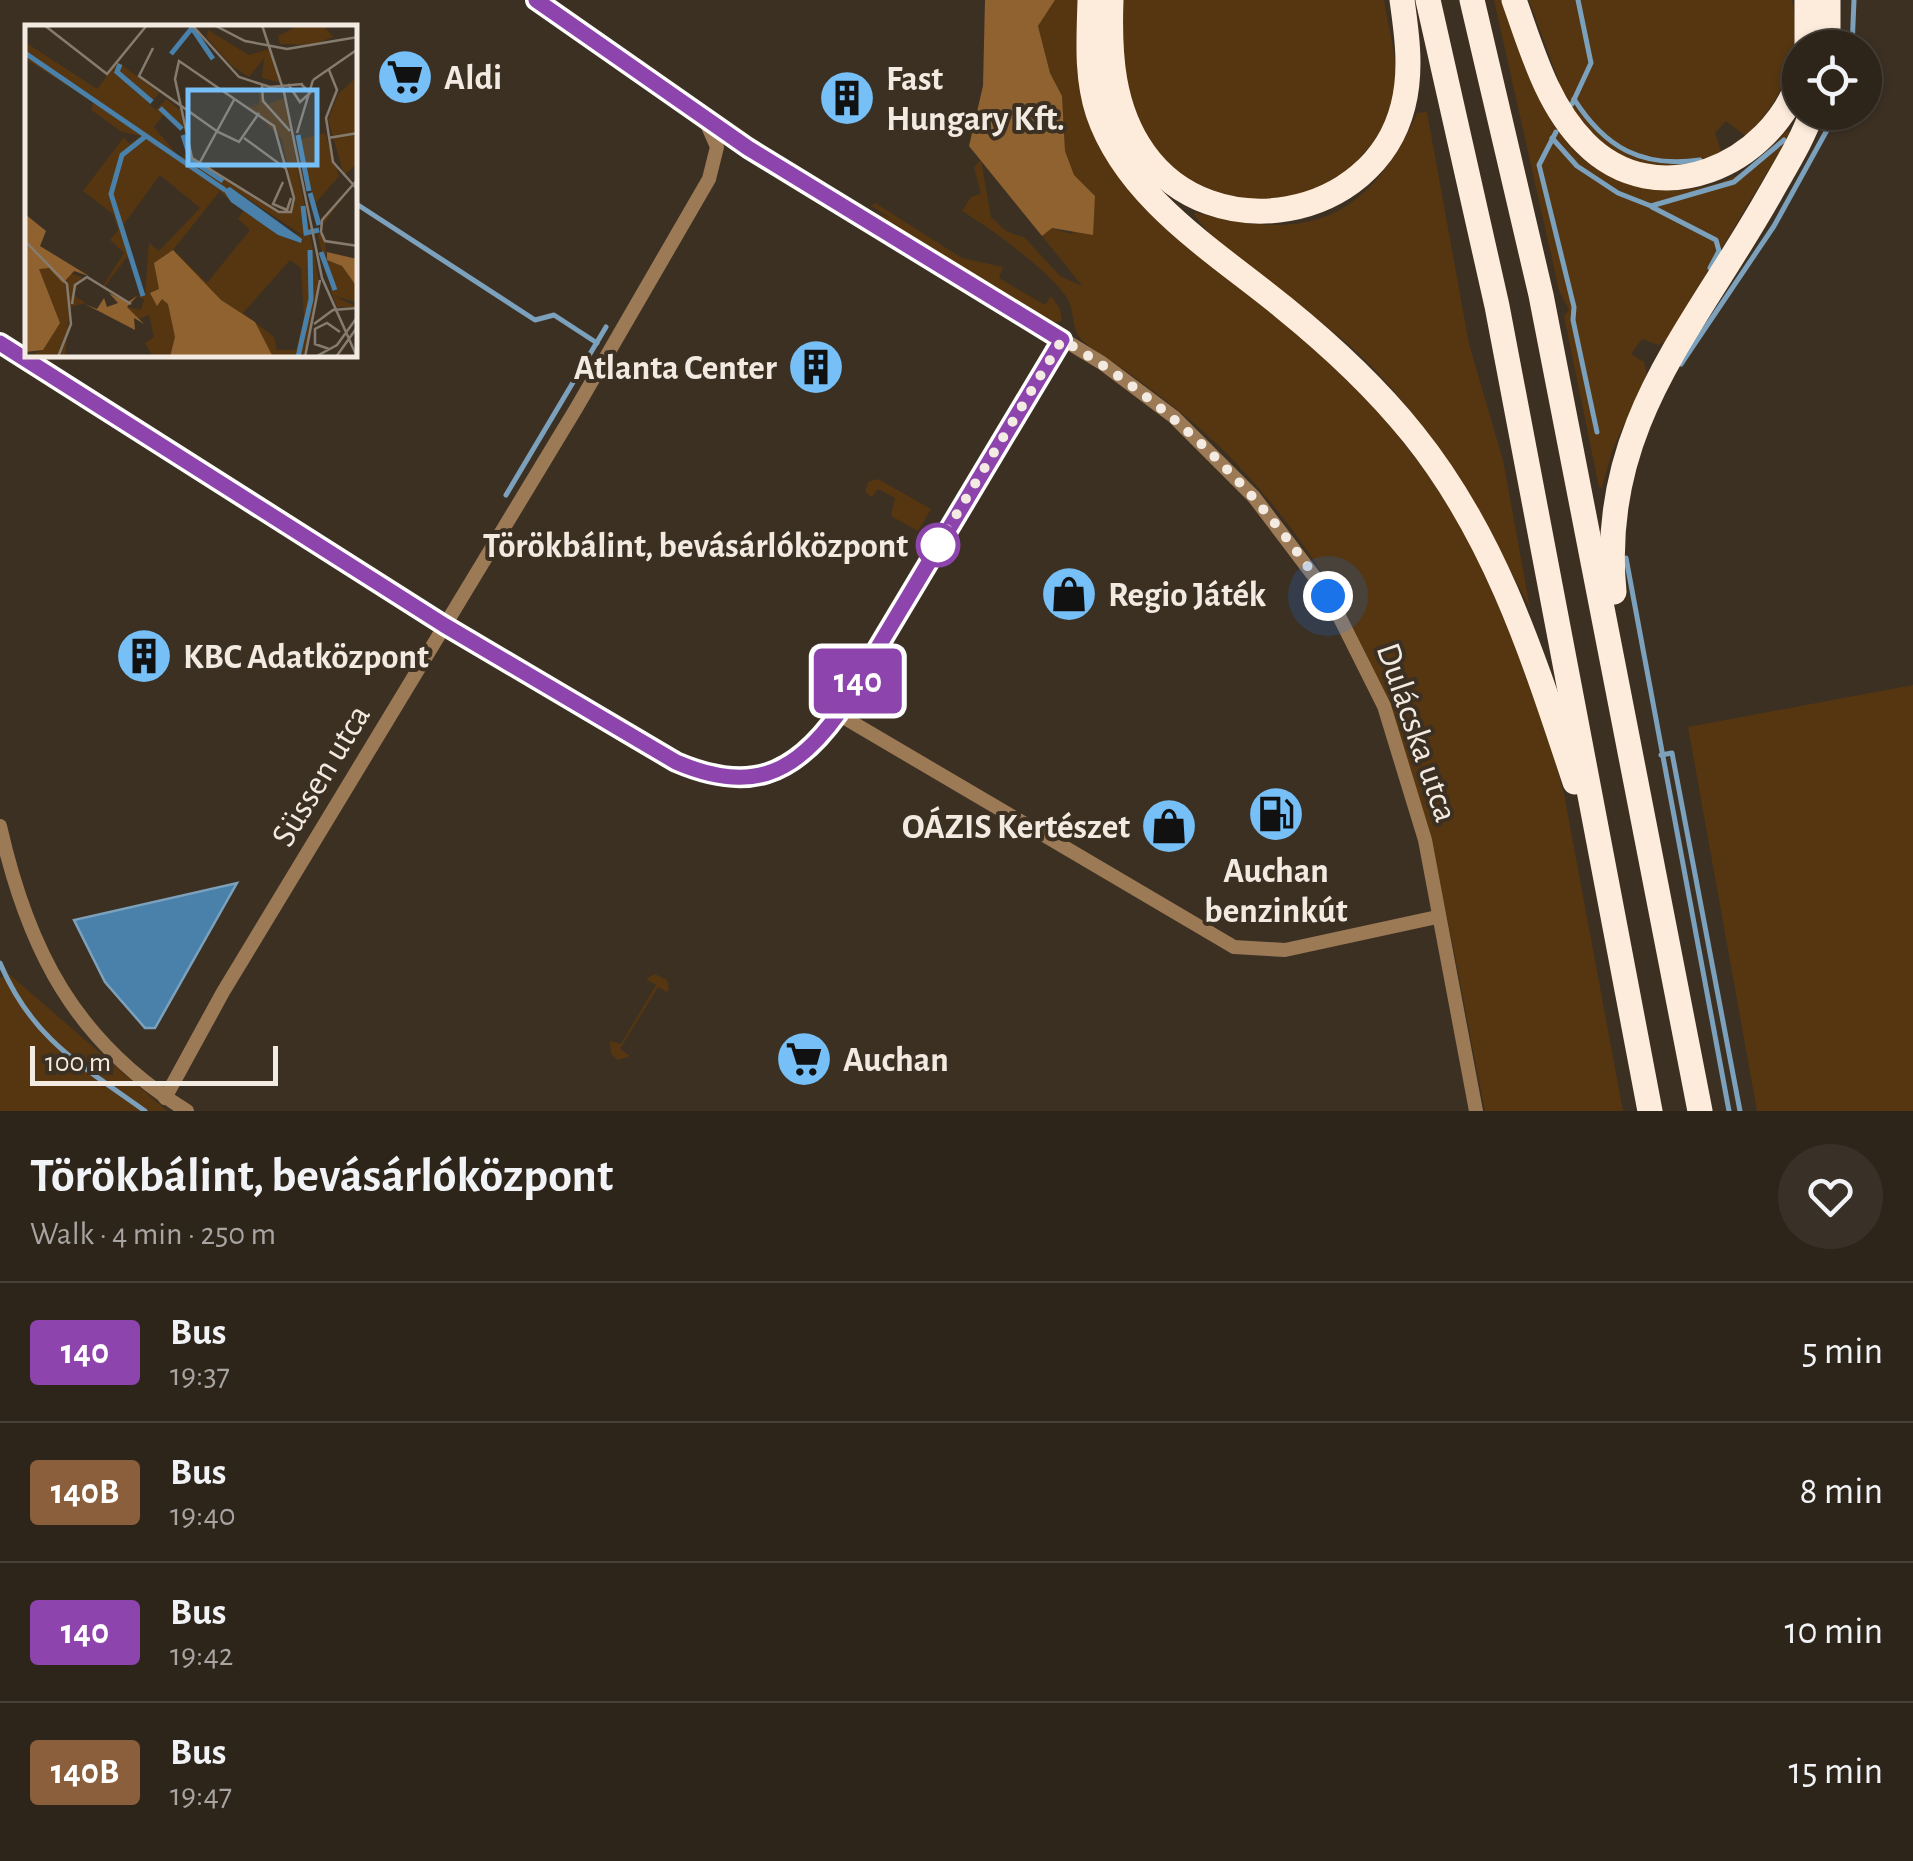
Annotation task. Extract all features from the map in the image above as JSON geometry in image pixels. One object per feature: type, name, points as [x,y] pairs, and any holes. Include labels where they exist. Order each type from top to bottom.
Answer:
[{"type":"highway","points":[[1090,0],[1090,81],[1109,138],[1130,171],[1170,214],[1334,350],[1412,434],[1466,511],[1498,570],[1528,640],[1606,877]]},
{"type":"highway","points":[[1111,0],[1114,85],[1122,112],[1145,155],[1192,195],[1244,212],[1273,212],[1299,208],[1348,186],[1381,154],[1403,107],[1409,71],[1402,0]]},
{"type":"highway","points":[[1428,0],[1497,306],[1650,1111]]},
{"type":"highway","points":[[1472,0],[1541,295],[1700,1111]]},
{"type":"highway","points":[[1514,0],[1538,67],[1568,122],[1604,158],[1642,175],[1699,175],[1740,157],[1772,129],[1782,111]]},
{"type":"highway","points":[[1807,0],[1807,30]]},
{"type":"highway","points":[[1828,0],[1828,30]]},
{"type":"highway","points":[[1633,764],[1612,548],[1616,491],[1627,446],[1652,389],[1746,236],[1802,130]]},
{"type":"street","name":"Dulácska utca","points":[[536,0],[853,214],[1143,392],[1199,439],[1276,522],[1328,596],[1390,721],[1425,840],[1476,1111]]},
{"type":"street","name":"Süssen utca","points":[[165,1098],[223,992],[710,178],[717,147],[704,117]]},
{"type":"street","points":[[0,343],[444,625],[610,725],[711,777],[767,774],[817,743],[1062,340]]},
{"type":"street","points":[[838,714],[1234,947],[1286,950],[1437,918]]},
{"type":"street","points":[[0,826],[30,931],[54,979],[92,1033],[165,1098],[187,1111]]},
{"type":"shaded area","points":[[985,0],[1055,0],[1038,26],[1050,73],[1062,96],[1065,151],[1074,175],[1095,196],[1093,235],[1052,228],[1042,236],[969,146],[983,86]]},
{"type":"shaded area","points":[[1055,0],[1077,0],[1078,35],[1101,143],[1376,408],[1446,497],[1497,577],[1531,673],[1564,794],[1623,1111],[1485,1111],[1450,930],[1407,759],[1377,678],[1338,600],[1288,524],[1225,452],[1165,400],[1087,344],[1076,331],[1069,303],[1059,287],[1019,251],[962,211],[971,197],[981,194],[974,167],[981,160],[991,217],[1006,231],[1025,238],[1060,276],[1082,286],[1042,236],[1051,228],[1072,234],[1095,196],[1074,175],[1065,151],[1062,96],[1050,73],[1038,26]]},
{"type":"shaded area","points":[[1123,0],[1384,0],[1396,73],[1388,121],[1343,177],[1311,194],[1255,199],[1198,184],[1174,170],[1153,150],[1132,113],[1122,65]]},
{"type":"shaded area","points":[[1494,0],[1502,0],[1553,124],[1581,157],[1601,172],[1647,188],[1697,188],[1750,168],[1787,130],[1791,133],[1666,341],[1659,345],[1642,339],[1631,354],[1644,362],[1647,374],[1612,451],[1602,488],[1564,316],[1569,310],[1559,290]]},
{"type":"shaded area","points":[[1529,0],[1792,0],[1794,30],[1782,30],[1780,91],[1746,136],[1726,121],[1715,133],[1722,154],[1680,169],[1644,166],[1608,151],[1567,104]]},
{"type":"shaded area","points":[[1427,112],[1469,344],[1503,460],[1530,608],[1472,502],[1404,403],[1349,345],[1221,245],[1193,212],[1268,225],[1300,223],[1328,215],[1354,201],[1377,180],[1417,113]]},
{"type":"shaded area","points":[[875,203],[962,258],[1003,267],[999,278],[1045,305],[1051,296],[1060,309],[1062,321],[1052,323],[873,216],[871,211],[891,218],[871,206]]},
{"type":"shaded area","points":[[878,479],[931,509],[918,531],[891,516],[895,498],[878,489],[872,497],[865,492],[868,482]]},
{"type":"shaded area","points":[[1913,685],[1913,1111],[1757,1111],[1688,727]]},
{"type":"shaded area","points":[[9,974],[167,1111],[0,1111],[0,978]]},
{"type":"shaded area","points":[[655,974],[667,980],[669,989],[667,992],[658,987],[620,1049],[630,1056],[618,1060],[611,1054],[610,1041],[621,1044],[656,985],[646,979]]},
{"type":"water","points":[[237,883],[155,1028],[145,1028],[105,982],[74,920]]},
{"type":"waterway","points":[[1572,104],[1591,63],[1578,0]]},
{"type":"waterway","points":[[1853,30],[1854,0]]},
{"type":"waterway","points":[[1574,99],[1599,130],[1627,151],[1660,161],[1700,160]]},
{"type":"waterway","points":[[1681,364],[1774,226],[1827,130]]},
{"type":"waterway","points":[[1556,132],[1539,165],[1574,307],[1573,320],[1597,432]]},
{"type":"waterway","points":[[1552,138],[1577,166],[1618,193],[1651,206],[1734,182],[1784,140]]},
{"type":"waterway","points":[[358,205],[535,320],[554,315],[597,343]]},
{"type":"waterway","points":[[1652,207],[1716,240],[1719,251],[1710,268]]},
{"type":"waterway","points":[[506,495],[606,327]]},
{"type":"waterway","points":[[1626,558],[1729,1111]]},
{"type":"waterway","points":[[1661,755],[1672,753],[1740,1111]]},
{"type":"waterway","points":[[0,963],[27,1012],[43,1031],[79,1064],[145,1111]]},
{"type":"bus line","name":"140","points":[[0,343],[444,625],[676,762],[711,777],[742,779],[767,774],[792,762],[817,743],[838,714],[1062,340],[748,148],[536,0]]},
{"type":"place","name":"Aldi","points":[[405,77]]},
{"type":"place","name":"Fast Hungary Kft.","points":[[847,98]]},
{"type":"place","name":"Atlanta Center","points":[[816,367]]},
{"type":"place","name":"Törökbálint, bevásárlóközpont","points":[[938,545]]},
{"type":"place","name":"Regio Játék","points":[[1069,594]]},
{"type":"place","name":"KBC Adatközpont","points":[[144,656]]},
{"type":"place","name":"Auchan benzinkút","points":[[1276,814]]},
{"type":"place","name":"OÁZIS Kertészet","points":[[1169,826]]},
{"type":"place","name":"Auchan","points":[[804,1059]]},
{"type":"route","points":[[938,545],[1062,340],[1143,392],[1199,439],[1286,535],[1328,596]]}]
